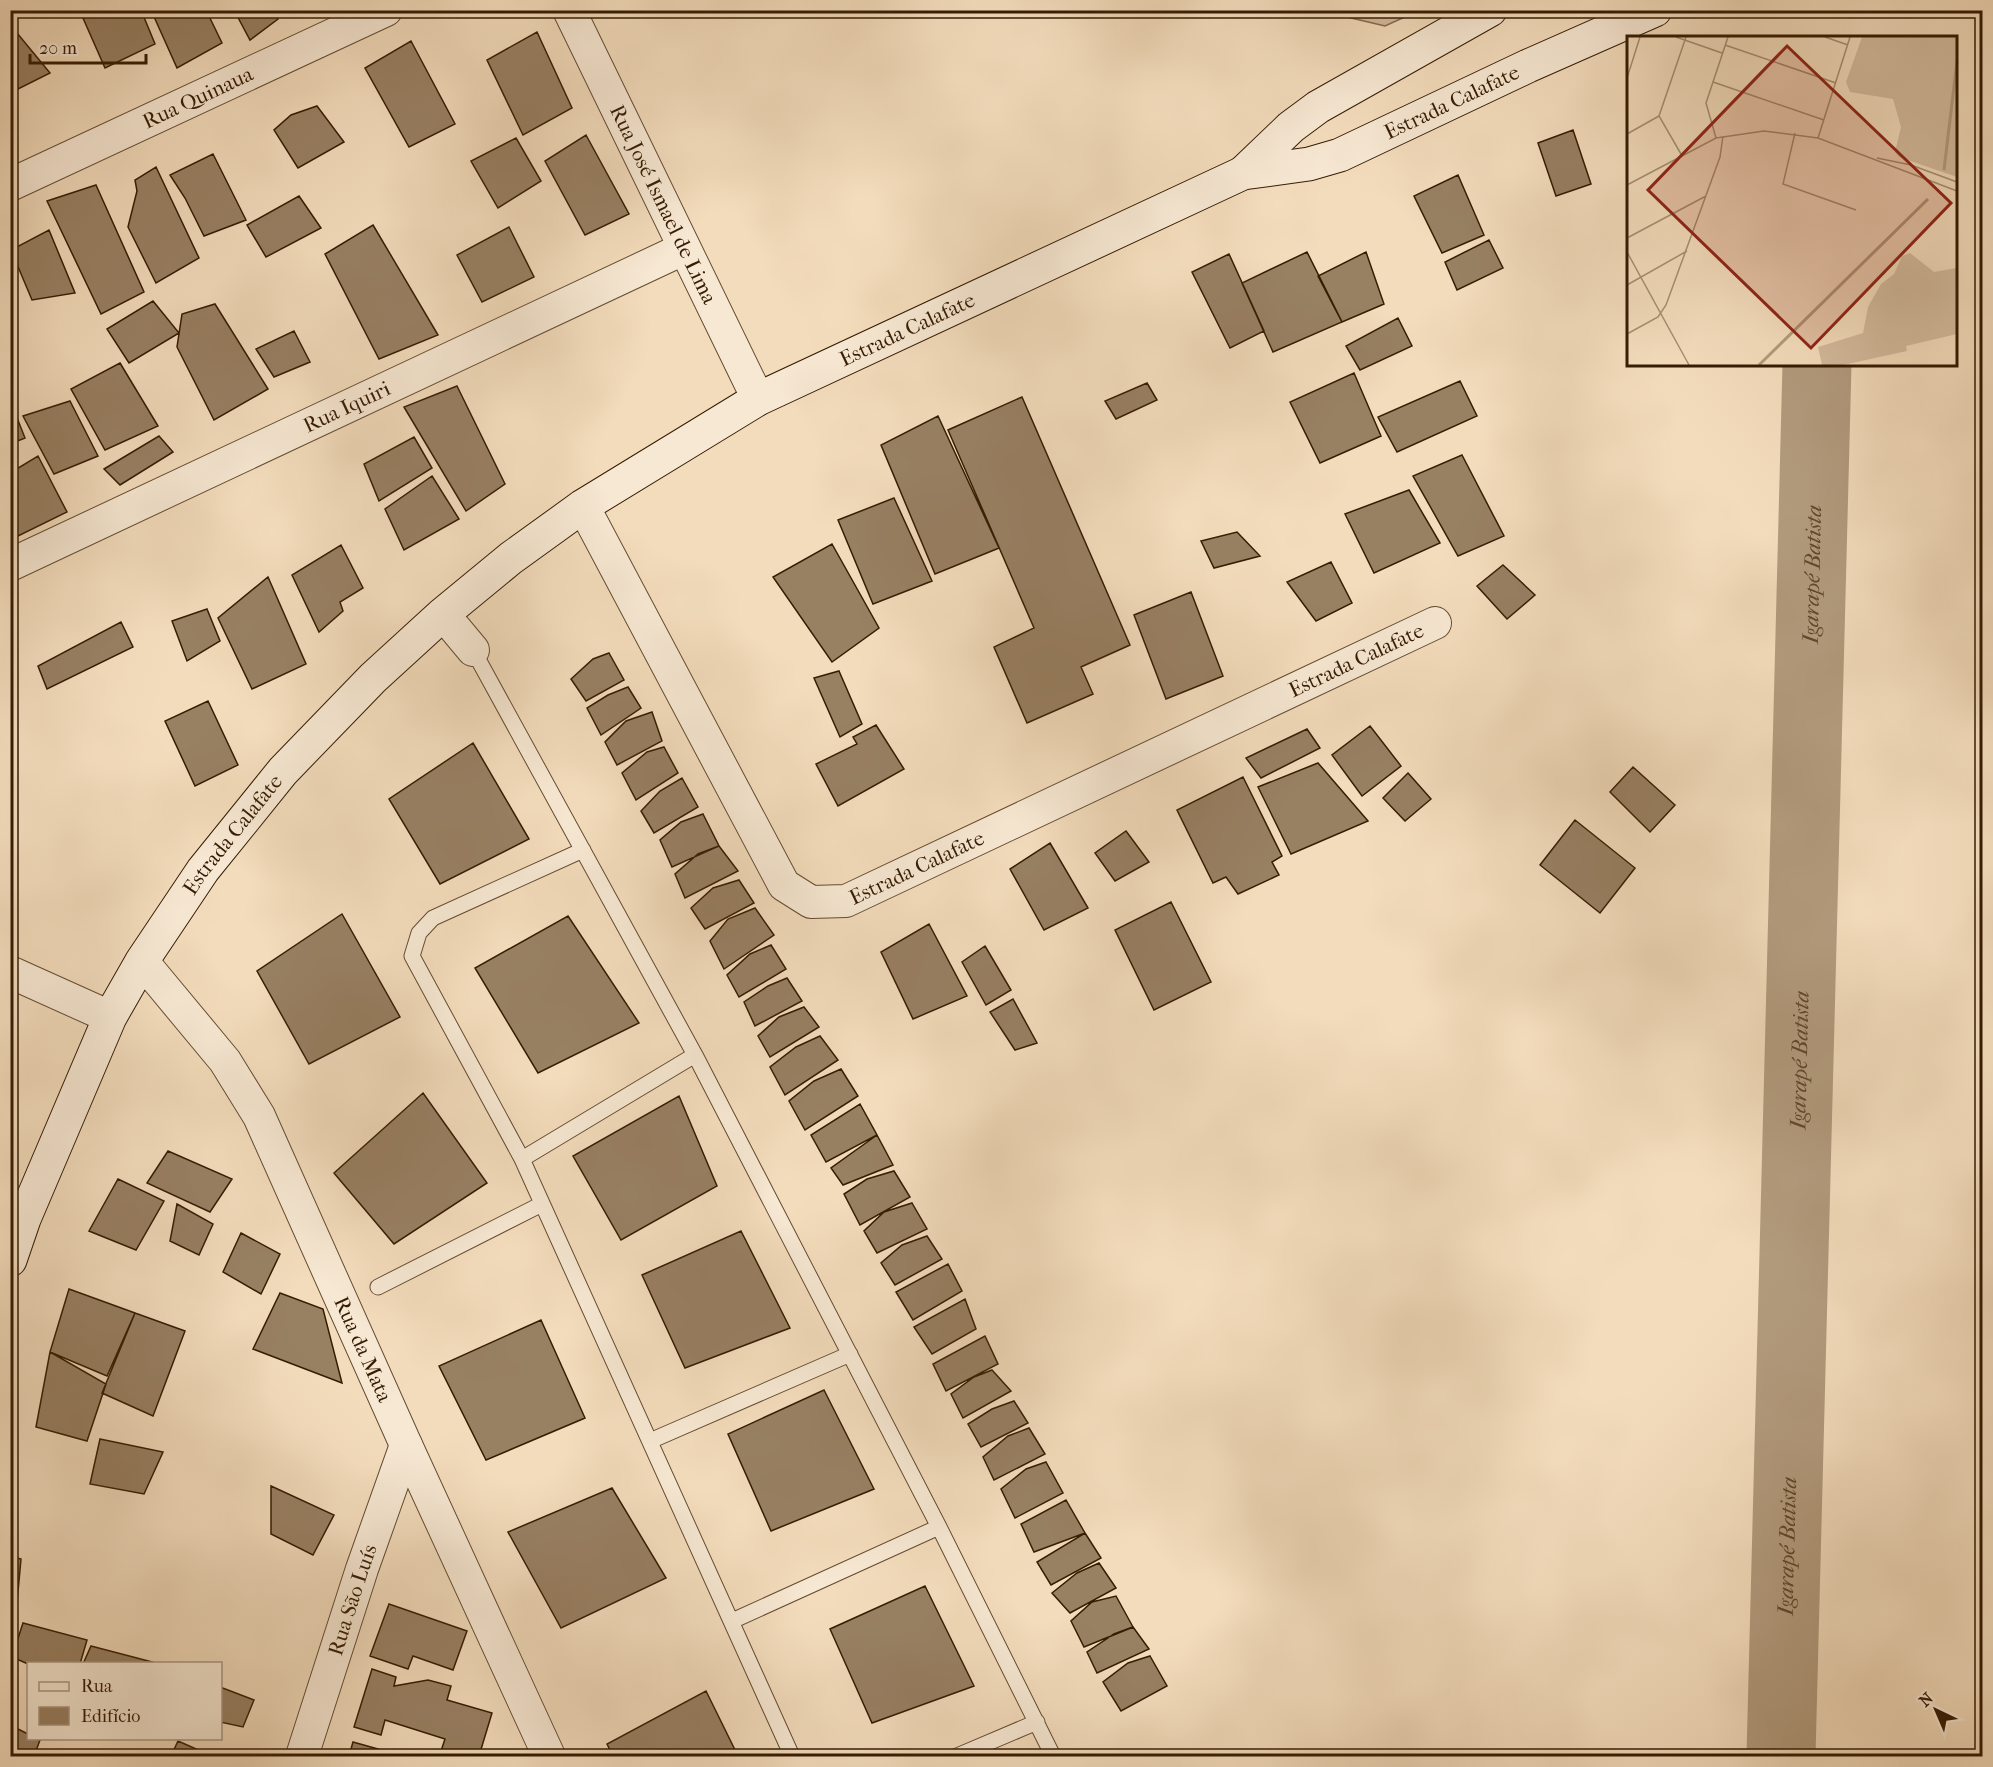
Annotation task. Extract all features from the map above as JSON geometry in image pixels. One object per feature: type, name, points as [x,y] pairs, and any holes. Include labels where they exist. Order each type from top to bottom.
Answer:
[{"type":"street","name":"Rua Quinaua","points":[[10,185],[386,10]]},
{"type":"street","name":"Rua José Ismael de Lima","points":[[569,10],[683,249],[758,399]]},
{"type":"street","name":"Estrada Calafate","points":[[1243,173],[1292,127],[1318,107],[1490,10]]},
{"type":"street","name":"Estrada Calafate","points":[[10,1260],[24,1219],[110,1017],[142,961],[203,870],[283,771],[373,678],[443,614],[511,558],[583,506],[758,399],[1243,173],[1309,164],[1340,155],[1528,66],[1655,10]]},
{"type":"street","name":"Rua Iquiri","points":[[10,566],[683,249]]},
{"type":"street","name":"Estrada Calafate","points":[[583,506],[784,885],[811,902],[846,901],[1435,623]]},
{"type":"street","points":[[443,614],[473,650]]},
{"type":"street","name":"Rua da Mata","points":[[142,961],[225,1061],[259,1116],[406,1445],[549,1756]]},
{"type":"street","points":[[10,972],[110,1017]]},
{"type":"street","name":"Rua São Luís","points":[[302,1756],[362,1569],[406,1445]]},
{"type":"lane","points":[[473,650],[695,1055],[939,1527],[1053,1756]]},
{"type":"lane","points":[[583,850],[434,918],[419,933],[412,956],[522,1159],[792,1756]]},
{"type":"lane","points":[[522,1159],[695,1055]]},
{"type":"lane","points":[[378,1287],[542,1204]]},
{"type":"lane","points":[[650,1441],[850,1354]]},
{"type":"lane","points":[[732,1621],[939,1527]]},
{"type":"lane","points":[[957,1756],[1037,1722]]},
{"type":"shaded area","points":[[1329,11],[1418,11],[1385,26]]},
{"type":"building","points":[[98,10],[141,10],[155,44],[105,68],[83,18]]},
{"type":"building","points":[[151,10],[206,10],[222,43],[177,68]]},
{"type":"building","points":[[234,10],[274,10],[278,19],[250,40]]},
{"type":"building","points":[[537,32],[572,108],[523,135],[487,60]]},
{"type":"building","points":[[17,33],[50,73],[10,93],[10,37]]},
{"type":"building","points":[[411,41],[455,124],[409,147],[365,68]]},
{"type":"building","points":[[317,106],[344,142],[298,168],[274,130],[291,115]]},
{"type":"building","points":[[1573,130],[1591,184],[1556,196],[1538,143]]},
{"type":"building","points":[[586,135],[629,214],[585,235],[545,161]]},
{"type":"building","points":[[516,138],[541,181],[498,208],[471,161]]},
{"type":"building","points":[[213,154],[246,220],[204,236],[185,198],[170,175]]},
{"type":"building","points":[[156,167],[199,258],[156,283],[128,227],[137,191],[135,180]]},
{"type":"building","points":[[1458,175],[1484,235],[1442,253],[1414,196]]},
{"type":"building","points":[[96,185],[144,292],[101,314],[47,201]]},
{"type":"building","points":[[299,196],[321,228],[266,257],[247,225]]},
{"type":"building","points":[[373,225],[438,335],[379,359],[325,254]]},
{"type":"building","points":[[509,227],[534,277],[482,302],[457,255]]},
{"type":"building","points":[[49,230],[75,293],[32,300],[11,250]]},
{"type":"building","points":[[1489,240],[1503,268],[1457,290],[1445,262]]},
{"type":"building","points":[[1307,252],[1342,322],[1273,352],[1242,283]]},
{"type":"building","points":[[1366,252],[1384,304],[1342,322],[1318,276]]},
{"type":"building","points":[[1229,254],[1264,331],[1230,348],[1192,272]]},
{"type":"building","points":[[153,301],[179,333],[129,363],[107,329]]},
{"type":"building","points":[[215,304],[268,389],[214,420],[177,347],[182,314]]},
{"type":"building","points":[[1398,318],[1412,346],[1360,370],[1346,346]]},
{"type":"building","points":[[294,331],[310,362],[274,377],[256,349]]},
{"type":"building","points":[[120,363],[158,426],[105,450],[71,389]]},
{"type":"building","points":[[1354,373],[1381,436],[1320,463],[1290,402]]},
{"type":"building","points":[[1460,381],[1477,416],[1397,452],[1378,417]]},
{"type":"building","points":[[1147,383],[1157,400],[1116,419],[1105,401]]},
{"type":"building","points":[[457,386],[505,484],[466,511],[404,407]]},
{"type":"building","points":[[1022,397],[1130,645],[1081,667],[1093,694],[1027,723],[994,647],[1034,628],[948,430]]},
{"type":"building","points":[[10,400],[25,438],[10,444]]},
{"type":"building","points":[[70,401],[98,456],[54,474],[23,416]]},
{"type":"building","points":[[938,416],[999,548],[935,574],[881,445]]},
{"type":"building","points":[[159,436],[173,452],[120,485],[104,469]]},
{"type":"building","points":[[414,437],[432,468],[379,501],[364,464]]},
{"type":"building","points":[[1462,455],[1504,536],[1458,556],[1413,476]]},
{"type":"building","points":[[38,456],[67,512],[18,536],[10,523],[10,473]]},
{"type":"building","points":[[432,476],[459,519],[404,550],[385,509]]},
{"type":"building","points":[[1409,490],[1440,543],[1374,573],[1345,514]]},
{"type":"building","points":[[894,498],[932,581],[873,604],[838,520]]},
{"type":"building","points":[[1237,532],[1260,556],[1214,568],[1201,541]]},
{"type":"building","points":[[832,544],[879,628],[832,662],[773,577]]},
{"type":"building","points":[[341,545],[363,588],[340,602],[343,611],[319,632],[292,575]]},
{"type":"building","points":[[1331,562],[1352,603],[1316,621],[1287,582]]},
{"type":"building","points":[[1503,565],[1535,595],[1507,619],[1477,586]]},
{"type":"building","points":[[268,577],[306,664],[252,689],[218,618]]},
{"type":"building","points":[[1191,592],[1223,676],[1166,699],[1134,615]]},
{"type":"building","points":[[207,609],[220,641],[187,661],[172,621]]},
{"type":"building","points":[[121,622],[133,647],[47,689],[38,666]]},
{"type":"building","points":[[609,653],[624,680],[586,701],[571,679],[593,659]]},
{"type":"building","points":[[839,671],[862,724],[840,737],[814,678]]},
{"type":"building","points":[[628,687],[641,708],[601,735],[587,708],[608,695]]},
{"type":"building","points":[[208,701],[238,765],[195,786],[165,721]]},
{"type":"building","points":[[652,712],[662,741],[617,765],[605,742],[626,721]]},
{"type":"building","points":[[876,725],[904,769],[838,806],[816,764],[857,744],[853,737]]},
{"type":"building","points":[[1370,726],[1401,766],[1362,796],[1332,755]]},
{"type":"building","points":[[1307,729],[1320,748],[1261,778],[1246,758]]},
{"type":"building","points":[[473,743],[529,839],[440,884],[389,799]]},
{"type":"building","points":[[664,747],[678,773],[636,800],[622,773],[647,752]]},
{"type":"building","points":[[1318,763],[1368,821],[1291,854],[1258,787]]},
{"type":"building","points":[[1633,767],[1675,805],[1650,832],[1610,792]]},
{"type":"building","points":[[1408,773],[1431,799],[1405,821],[1383,798]]},
{"type":"building","points":[[1243,777],[1282,856],[1272,862],[1279,875],[1238,894],[1226,877],[1213,883],[1177,810]]},
{"type":"building","points":[[682,778],[698,807],[654,833],[641,811],[660,791]]},
{"type":"building","points":[[703,814],[719,846],[672,867],[660,840],[681,822]]},
{"type":"building","points":[[1575,820],[1635,868],[1600,913],[1540,865]]},
{"type":"building","points":[[1126,831],[1149,862],[1115,881],[1095,853]]},
{"type":"building","points":[[1050,843],[1088,908],[1044,930],[1010,869]]},
{"type":"building","points":[[719,846],[738,871],[685,898],[675,874],[698,854]]},
{"type":"building","points":[[739,880],[754,903],[705,929],[691,908],[713,888]]},
{"type":"building","points":[[1171,902],[1211,982],[1154,1010],[1115,930]]},
{"type":"building","points":[[755,908],[774,935],[724,969],[710,941],[728,919]]},
{"type":"building","points":[[342,914],[400,1017],[309,1064],[257,971]]},
{"type":"building","points":[[568,916],[639,1023],[538,1073],[475,968]]},
{"type":"building","points":[[929,924],[967,996],[913,1019],[881,952]]},
{"type":"building","points":[[771,945],[786,969],[739,997],[727,975],[750,954]]},
{"type":"building","points":[[985,946],[1011,990],[986,1005],[962,962]]},
{"type":"building","points":[[787,978],[802,1001],[755,1026],[744,1002],[768,986]]},
{"type":"building","points":[[1013,999],[1037,1043],[1015,1050],[990,1012]]},
{"type":"building","points":[[804,1007],[819,1027],[770,1057],[758,1036],[779,1017]]},
{"type":"building","points":[[820,1036],[838,1060],[785,1095],[770,1067],[796,1047]]},
{"type":"building","points":[[841,1069],[858,1096],[805,1130],[789,1101],[814,1081]]},
{"type":"building","points":[[423,1093],[487,1183],[394,1244],[334,1173]]},
{"type":"building","points":[[679,1096],[717,1186],[621,1240],[573,1156]]},
{"type":"building","points":[[860,1104],[877,1135],[826,1162],[811,1135]]},
{"type":"building","points":[[877,1135],[893,1165],[843,1185],[831,1168]]},
{"type":"building","points":[[168,1151],[232,1179],[210,1212],[147,1183]]},
{"type":"building","points":[[894,1171],[910,1197],[860,1225],[844,1194],[867,1179]]},
{"type":"building","points":[[118,1179],[164,1201],[136,1250],[89,1231]]},
{"type":"building","points":[[912,1203],[927,1229],[877,1253],[864,1231],[884,1212]]},
{"type":"building","points":[[177,1204],[213,1224],[199,1255],[170,1241]]},
{"type":"building","points":[[741,1231],[790,1328],[685,1368],[642,1275]]},
{"type":"building","points":[[241,1233],[280,1254],[261,1294],[223,1272]]},
{"type":"building","points":[[927,1236],[942,1259],[895,1285],[881,1263],[902,1245]]},
{"type":"building","points":[[948,1264],[962,1291],[913,1320],[896,1292]]},
{"type":"building","points":[[69,1289],[135,1313],[107,1376],[50,1352]]},
{"type":"building","points":[[280,1293],[323,1309],[342,1383],[253,1349]]},
{"type":"building","points":[[965,1299],[976,1329],[932,1354],[914,1327]]},
{"type":"building","points":[[135,1313],[185,1331],[153,1416],[102,1393]]},
{"type":"building","points":[[541,1320],[585,1418],[486,1460],[439,1366]]},
{"type":"building","points":[[985,1336],[998,1364],[946,1391],[933,1364]]},
{"type":"building","points":[[50,1352],[106,1384],[87,1441],[36,1427]]},
{"type":"building","points":[[992,1370],[1011,1391],[963,1418],[951,1394],[974,1377]]},
{"type":"building","points":[[824,1390],[874,1489],[771,1531],[728,1434]]},
{"type":"building","points":[[1014,1401],[1028,1423],[981,1447],[968,1424],[992,1409]]},
{"type":"building","points":[[1029,1428],[1045,1454],[994,1480],[983,1457],[1008,1436]]},
{"type":"building","points":[[100,1439],[163,1452],[144,1494],[90,1484]]},
{"type":"building","points":[[1046,1462],[1063,1493],[1015,1518],[1001,1489],[1026,1469]]},
{"type":"building","points":[[271,1486],[334,1515],[313,1555],[271,1534]]},
{"type":"building","points":[[612,1488],[666,1578],[561,1628],[508,1532]]},
{"type":"building","points":[[1066,1500],[1085,1533],[1034,1552],[1021,1524]]},
{"type":"building","points":[[1085,1533],[1101,1558],[1051,1585],[1037,1562]]},
{"type":"building","points":[[10,1556],[21,1559],[12,1657],[10,1656]]},
{"type":"building","points":[[1099,1563],[1116,1588],[1070,1613],[1052,1593],[1077,1573]]},
{"type":"building","points":[[925,1586],[974,1686],[872,1723],[830,1629]]},
{"type":"building","points":[[1116,1596],[1133,1627],[1084,1647],[1071,1621],[1092,1602]]},
{"type":"building","points":[[389,1604],[467,1631],[453,1670],[413,1656],[408,1669],[370,1656]]},
{"type":"building","points":[[23,1623],[87,1640],[81,1662],[27,1664],[12,1657]]},
{"type":"building","points":[[1133,1627],[1149,1649],[1097,1673],[1087,1652],[1114,1634]]},
{"type":"building","points":[[91,1646],[152,1662],[84,1662]]},
{"type":"building","points":[[1150,1656],[1167,1686],[1121,1711],[1103,1682],[1128,1663]]},
{"type":"building","points":[[372,1669],[396,1677],[394,1686],[428,1680],[451,1686],[447,1700],[492,1713],[479,1756],[440,1754],[445,1739],[385,1720],[381,1735],[354,1727]]},
{"type":"building","points":[[222,1688],[254,1700],[243,1727],[222,1722]]},
{"type":"building","points":[[706,1691],[738,1756],[613,1756],[607,1744]]},
{"type":"building","points":[[10,1725],[27,1734],[27,1740],[40,1740],[34,1756],[10,1756]]},
{"type":"building","points":[[178,1741],[212,1756],[171,1756]]},
{"type":"building","points":[[353,1742],[403,1756],[349,1756]]},
{"type":"waterway","name":"Igarapé Batista","points":[[1781,1756],[1817,366]]}]
